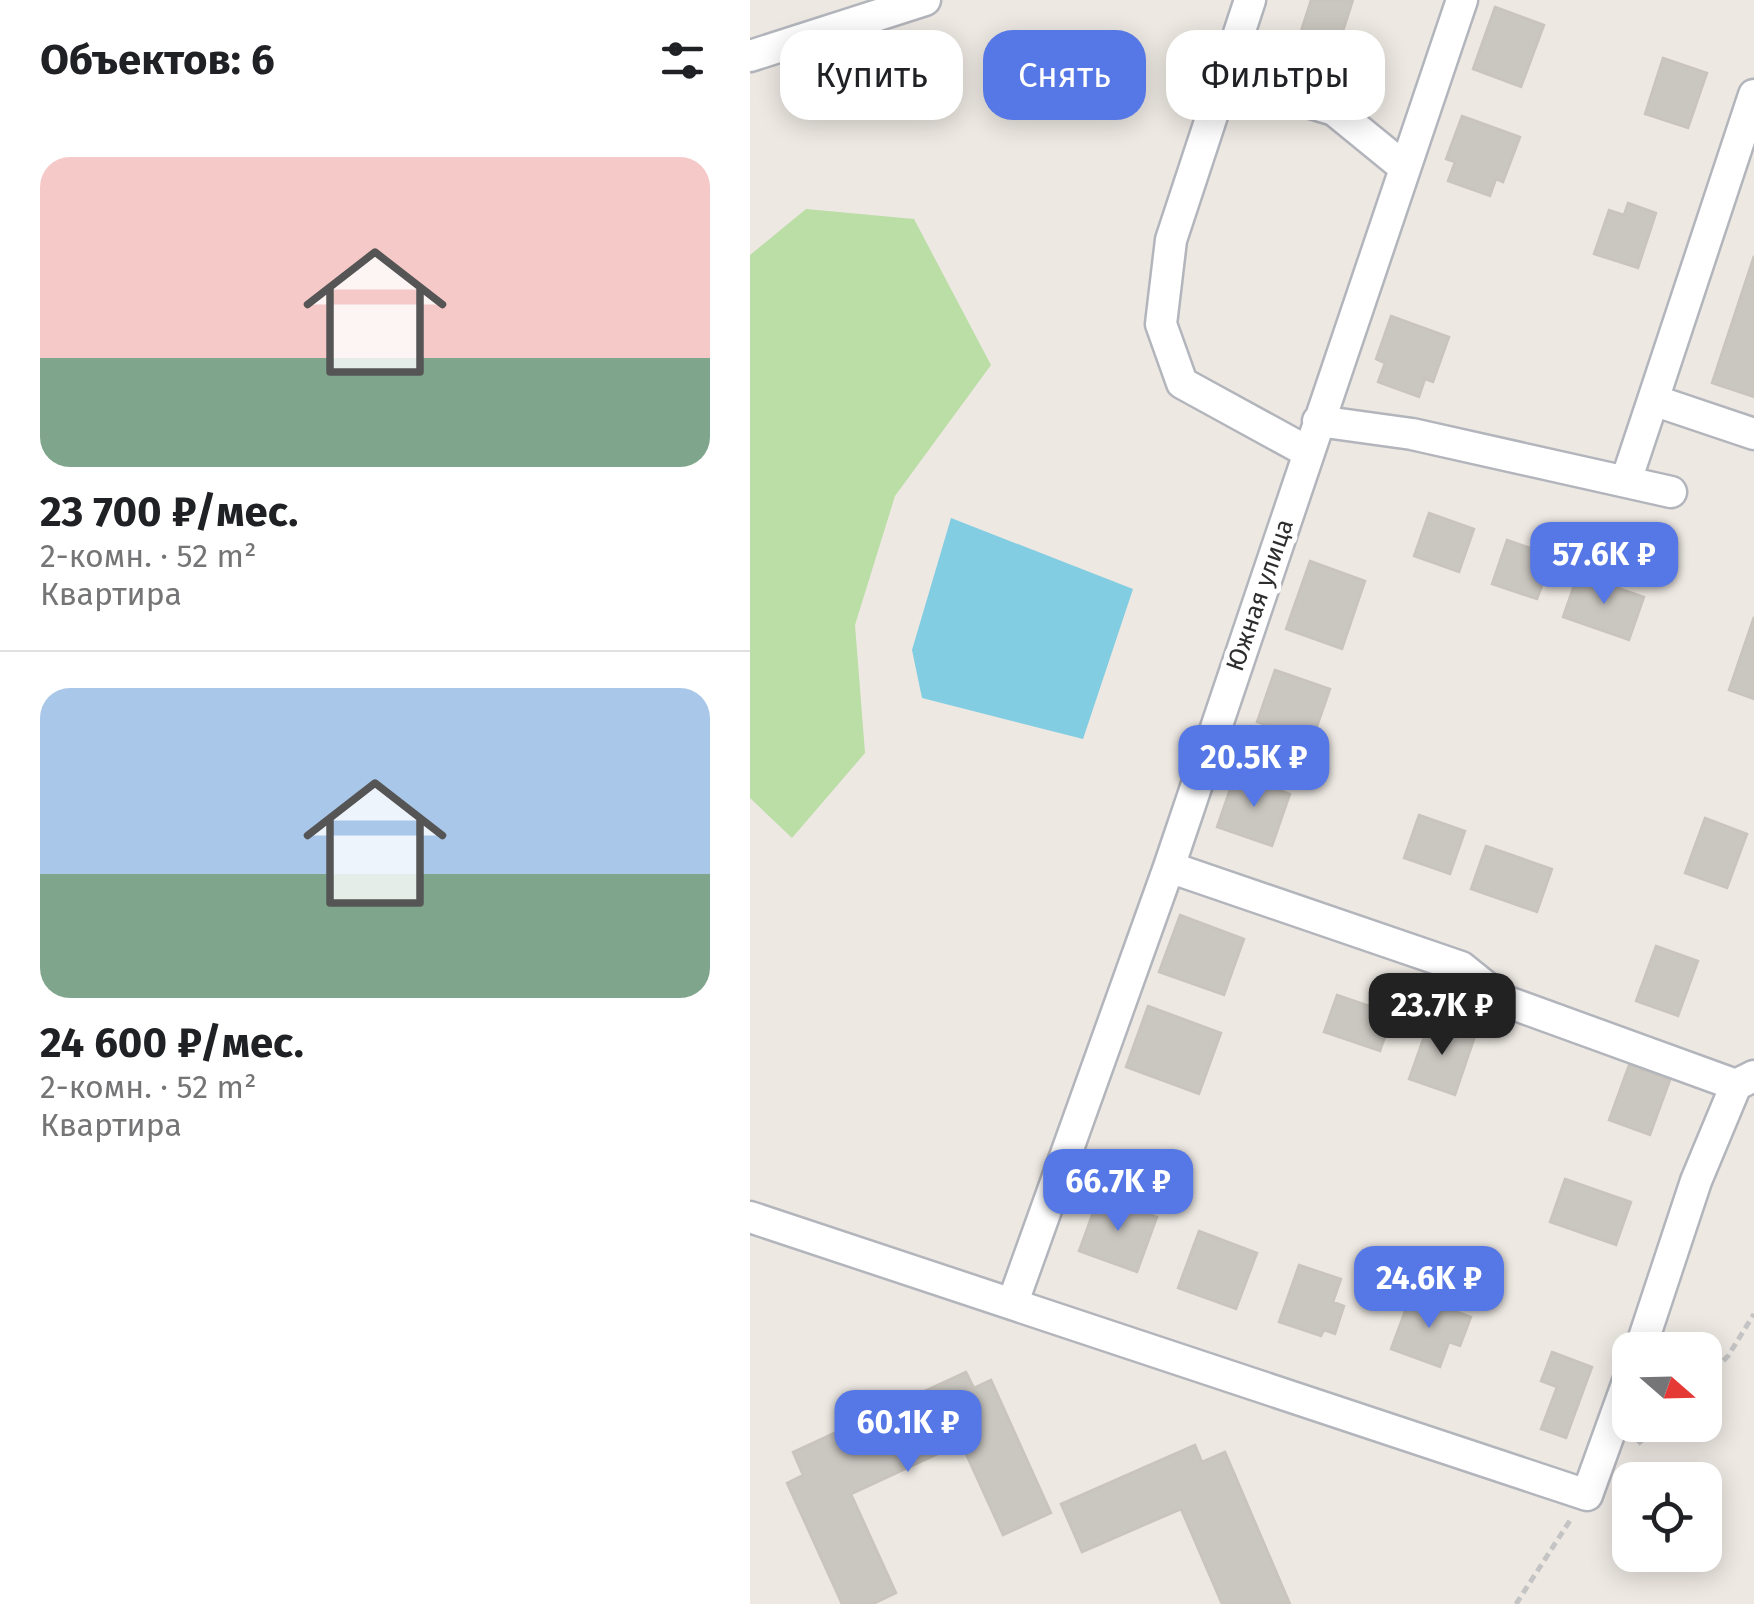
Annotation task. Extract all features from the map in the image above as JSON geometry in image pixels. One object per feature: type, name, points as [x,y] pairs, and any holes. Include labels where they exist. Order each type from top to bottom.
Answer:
[{"type":"street","points":[[750,56],[924,0]]},
{"type":"street","points":[[1240,30],[1250,0]]},
{"type":"street","name":"Южная улица","points":[[1013,1302],[1169,866],[1462,0]]},
{"type":"street","points":[[1626,481],[1753,103]]},
{"type":"street","points":[[1211,120],[1171,240],[1162,324],[1182,383],[1308,452]]},
{"type":"street","points":[[1346,120],[1405,168]]},
{"type":"street","points":[[1653,400],[1754,434]]},
{"type":"street","points":[[1318,420],[1412,434],[1672,492]]},
{"type":"street","points":[[1169,866],[1461,967],[1502,1000],[1745,1081],[1696,1182],[1646,1332]]},
{"type":"street","points":[[750,1217],[1587,1494],[1612,1425]]},
{"type":"path","points":[[1722,1362],[1754,1314]]},
{"type":"green space","points":[[806,209],[914,219],[991,365],[895,496],[855,625],[865,753],[792,838],[750,798],[750,255]]},
{"type":"water","points":[[951,518],[1133,589],[1083,739],[922,698],[912,650]]},
{"type":"building","points":[[1311,0],[1353,0],[1343,30],[1301,30]]},
{"type":"building","points":[[1495,7],[1544,25],[1521,87],[1473,69]]},
{"type":"building","points":[[1663,58],[1707,73],[1688,128],[1645,114]]},
{"type":"building","points":[[1462,116],[1520,137],[1503,182],[1496,179],[1490,196],[1448,181],[1455,162],[1446,159]]},
{"type":"building","points":[[1628,203],[1656,213],[1638,268],[1594,254],[1609,210],[1624,215]]},
{"type":"building","points":[[1754,256],[1754,397],[1712,383]]},
{"type":"building","points":[[1391,316],[1449,337],[1433,382],[1425,379],[1419,397],[1378,382],[1385,363],[1376,359]]},
{"type":"building","points":[[1429,513],[1474,529],[1459,572],[1414,556]]},
{"type":"building","points":[[1507,540],[1553,556],[1537,599],[1492,584]]},
{"type":"building","points":[[1310,561],[1365,581],[1342,649],[1286,629]]},
{"type":"building","points":[[1578,574],[1644,597],[1629,640],[1563,617]]},
{"type":"building","points":[[1754,617],[1754,699],[1729,690]]},
{"type":"building","points":[[1275,670],[1330,689],[1312,741],[1257,722]]},
{"type":"building","points":[[1235,775],[1290,794],[1272,846],[1217,827]]},
{"type":"building","points":[[1419,815],[1465,831],[1450,874],[1404,858]]},
{"type":"building","points":[[1705,818],[1747,834],[1727,888],[1685,873]]},
{"type":"building","points":[[1486,846],[1552,869],[1537,912],[1471,889]]},
{"type":"building","points":[[1180,915],[1244,939],[1224,995],[1159,972]]},
{"type":"building","points":[[1656,946],[1698,961],[1678,1016],[1636,1001]]},
{"type":"building","points":[[1337,995],[1393,1014],[1380,1051],[1324,1032]]},
{"type":"building","points":[[1148,1006],[1221,1033],[1199,1094],[1126,1067]]},
{"type":"building","points":[[1430,1020],[1475,1036],[1455,1095],[1409,1079]]},
{"type":"building","points":[[1629,1065],[1670,1080],[1650,1135],[1609,1120]]},
{"type":"building","points":[[1565,1179],[1631,1202],[1616,1245],[1550,1222]]},
{"type":"building","points":[[1099,1196],[1157,1217],[1137,1272],[1079,1251]]},
{"type":"building","points":[[1199,1231],[1257,1253],[1236,1309],[1178,1288]]},
{"type":"building","points":[[1299,1265],[1341,1279],[1333,1302],[1344,1306],[1335,1334],[1324,1330],[1321,1336],[1279,1322]]},
{"type":"building","points":[[1411,1295],[1471,1317],[1460,1346],[1449,1342],[1440,1367],[1391,1349]]},
{"type":"building","points":[[1552,1352],[1592,1367],[1566,1438],[1541,1429],[1557,1387],[1541,1381]]},
{"type":"building","points":[[966,1372],[974,1388],[991,1380],[1051,1513],[1003,1535],[961,1443],[851,1494],[896,1593],[873,1604],[842,1604],[787,1483],[803,1475],[793,1452]]},
{"type":"building","points":[[1195,1445],[1202,1462],[1225,1452],[1290,1604],[1222,1604],[1181,1509],[1082,1552],[1061,1504]]}]
